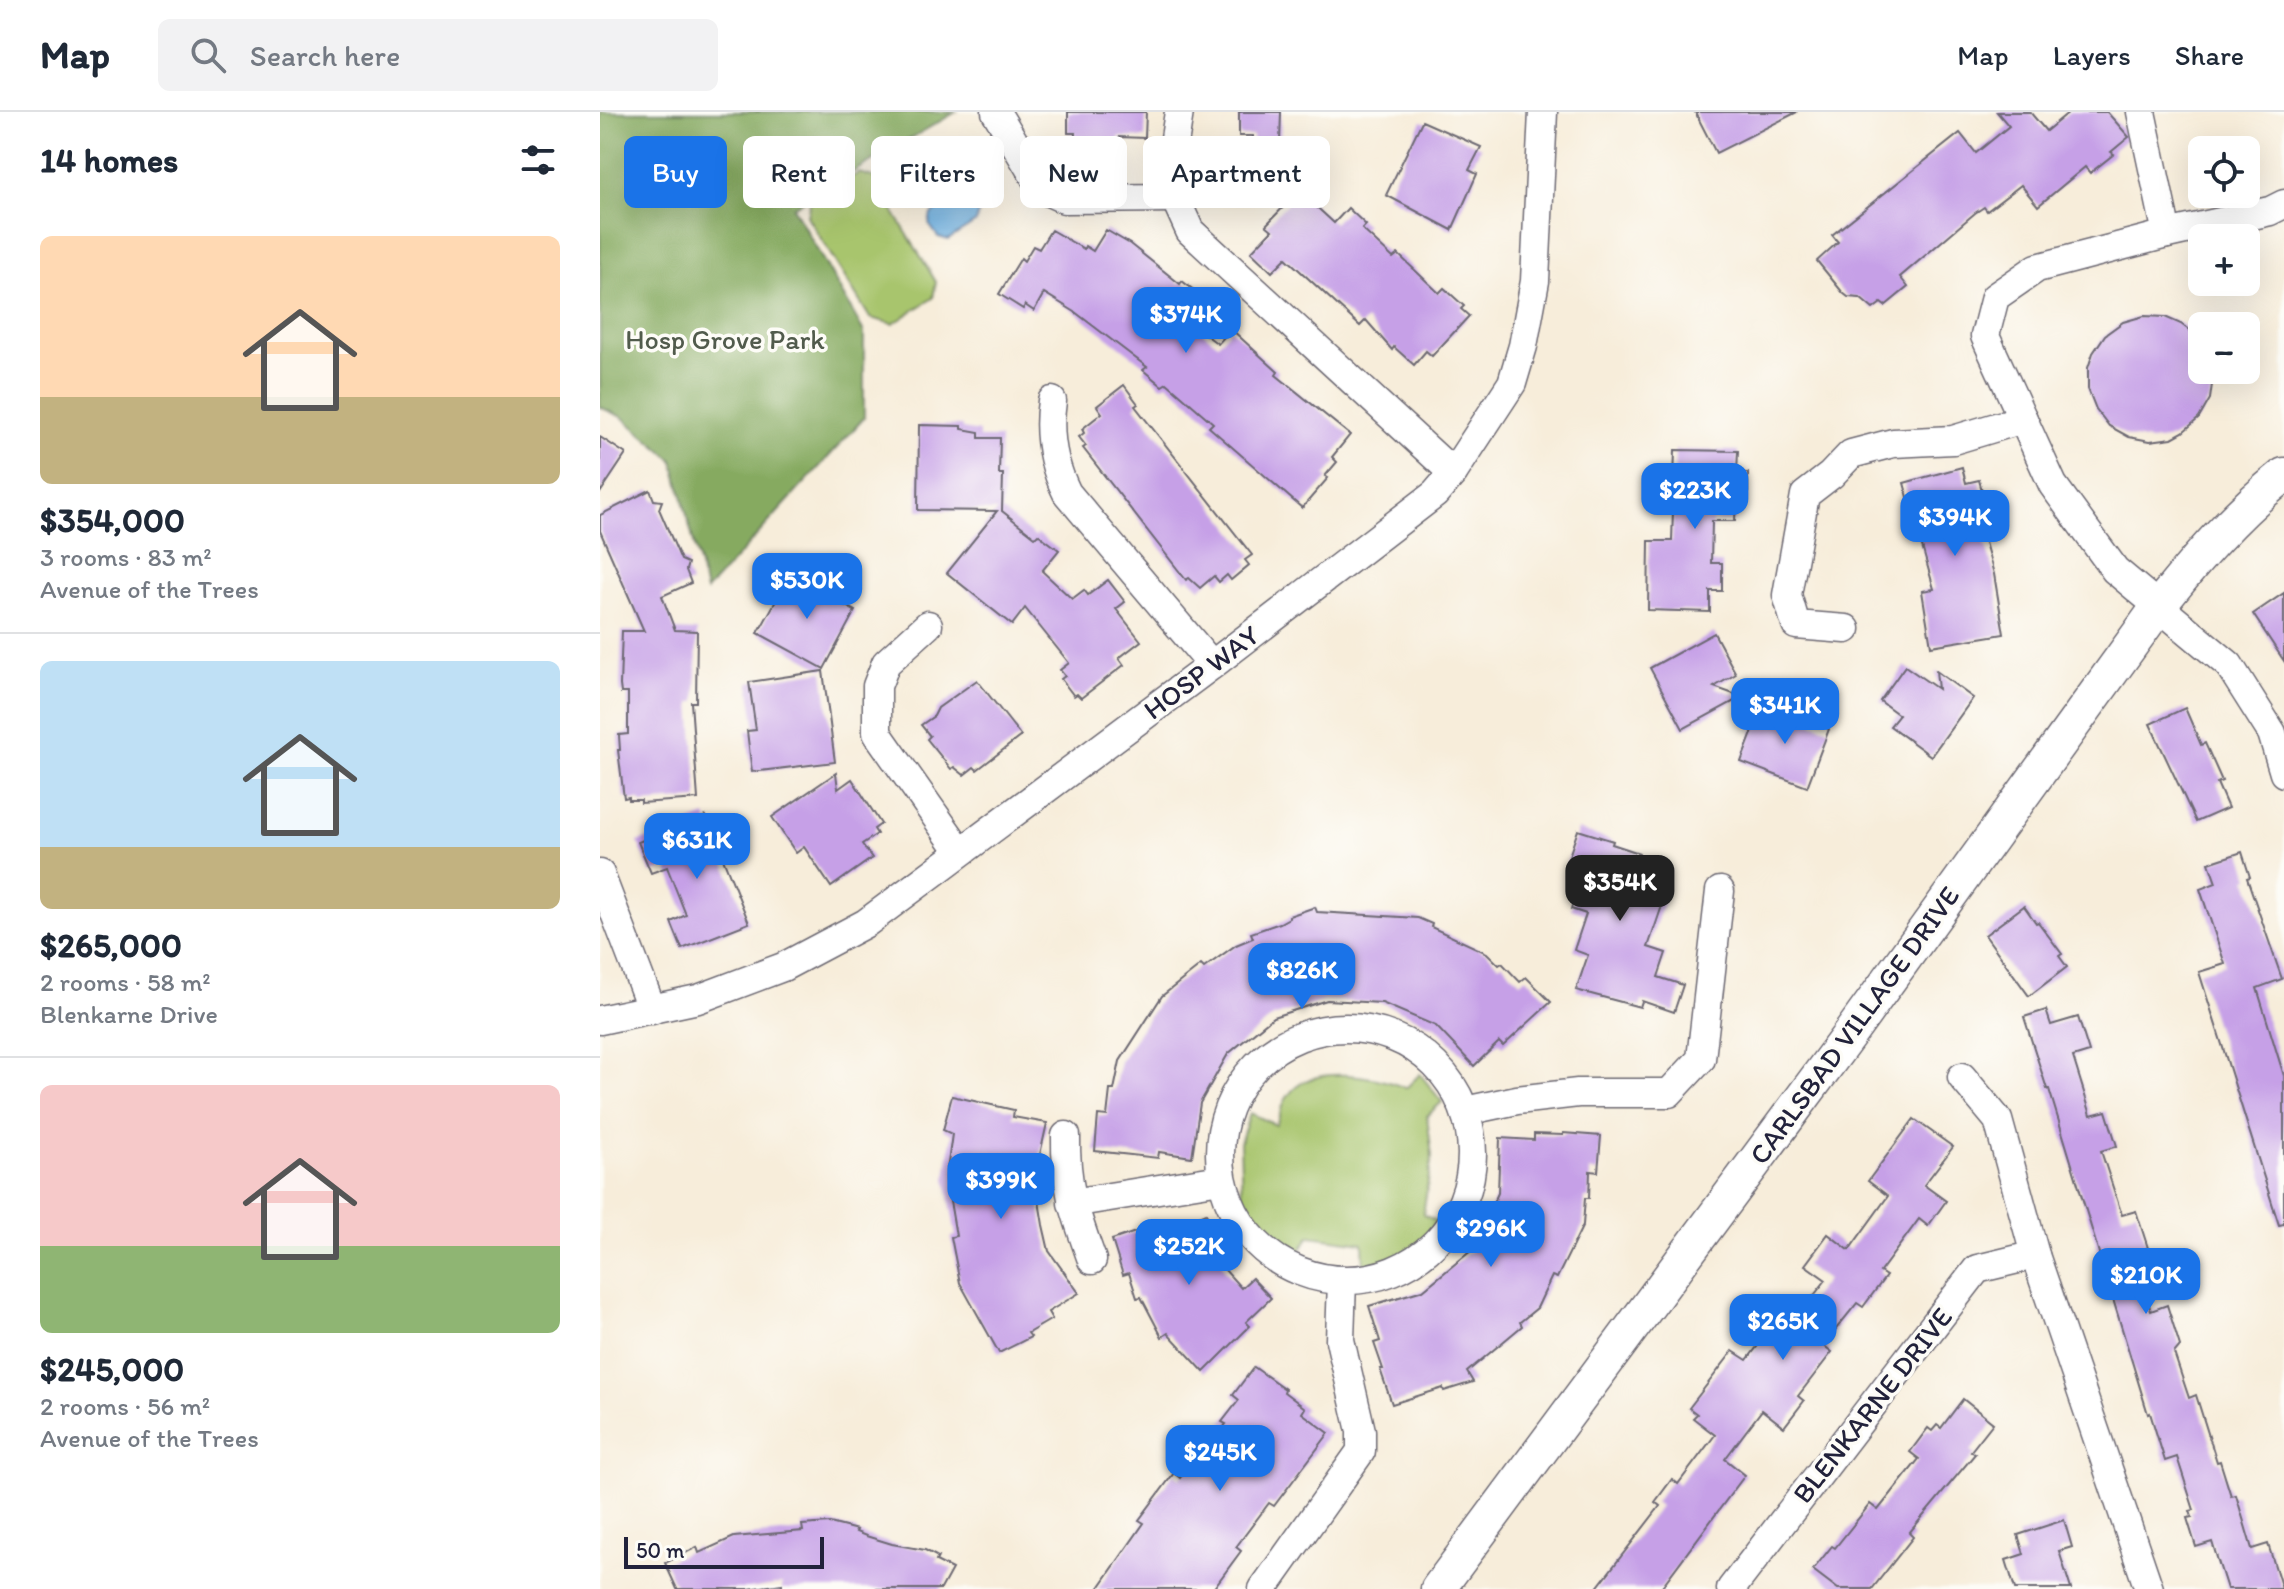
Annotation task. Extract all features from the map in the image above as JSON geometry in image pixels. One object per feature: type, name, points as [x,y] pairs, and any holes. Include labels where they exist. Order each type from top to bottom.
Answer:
[{"type":"main road","name":"CARLSBAD VILLAGE DRIVE","points":[[1438,1589],[1840,1048],[2159,606],[2225,528],[2284,475]]},
{"type":"street","points":[[996,112],[1042,189],[1064,199],[1143,198]]},
{"type":"street","points":[[1175,136],[1179,112]]},
{"type":"street","name":"HOSP WAY","points":[[600,1020],[698,999],[783,967],[866,923],[1435,494],[1453,473],[1512,383],[1523,346],[1535,281],[1543,112]]},
{"type":"street","points":[[2141,112],[2167,234]]},
{"type":"street","points":[[2284,204],[2270,211],[2037,268],[1995,297],[1985,336],[2053,485],[2115,570],[2229,665],[2278,729],[2284,773]]},
{"type":"street","points":[[1180,208],[1190,231],[1453,473]]},
{"type":"street","points":[[1052,401],[1049,434],[1055,469],[1067,493],[1212,665]]},
{"type":"street","points":[[1846,629],[1796,625],[1787,595],[1805,495],[1851,454],[1893,443],[1953,440],[2023,419]]},
{"type":"street","points":[[928,625],[886,663],[877,686],[877,733],[960,851]]},
{"type":"street","points":[[600,874],[652,1010]]},
{"type":"street","points":[[1465,1111],[1517,1100],[1578,1093],[1669,1093],[1701,1059],[1720,891]]},
{"type":"street","points":[[1333,1028],[1366,1029],[1399,1039],[1430,1060],[1450,1082],[1465,1111],[1472,1138],[1470,1182],[1463,1203],[1448,1229],[1429,1250],[1401,1268],[1375,1277],[1342,1280],[1313,1276],[1282,1264],[1261,1248],[1240,1225],[1226,1199],[1219,1155],[1222,1126],[1229,1103],[1240,1084],[1272,1051],[1295,1038],[1333,1028]]},
{"type":"street","points":[[1962,1077],[1998,1120],[2035,1255],[2149,1589]]},
{"type":"street","points":[[1066,1136],[1065,1171],[1072,1203],[1092,1260]]},
{"type":"street","points":[[1072,1203],[1221,1179]]},
{"type":"street","name":"BLENKARNE DRIVE","points":[[1731,1589],[1977,1269],[2035,1255]]},
{"type":"street","points":[[1263,1589],[1361,1451],[1361,1431],[1340,1340],[1342,1280]]},
{"type":"green space","name":"Hosp Grove Park","points":[[600,112],[956,112],[915,136],[871,136],[871,162],[855,171],[855,136],[743,136],[743,208],[794,208],[864,332],[864,418],[706,591],[673,460],[622,417],[600,407]]},
{"type":"green space","points":[[859,173],[871,176],[871,208],[892,208],[936,282],[933,298],[893,324],[870,318],[807,216],[809,208],[855,208],[855,175]]},
{"type":"green space","points":[[1420,1074],[1442,1102],[1427,1116],[1432,1156],[1423,1215],[1437,1221],[1430,1231],[1406,1252],[1364,1267],[1363,1243],[1310,1236],[1296,1257],[1264,1237],[1242,1199],[1240,1143],[1250,1113],[1276,1125],[1288,1096],[1298,1085],[1327,1075],[1361,1076],[1406,1088]]},
{"type":"water","points":[[941,208],[979,210],[976,222],[948,240],[938,237],[929,224],[931,214]]},
{"type":"building","points":[[1068,112],[1146,112],[1143,138],[1075,136],[1075,133],[1068,133]]},
{"type":"building","points":[[1239,112],[1281,112],[1280,136],[1239,136]]},
{"type":"building","points":[[1695,112],[1797,112],[1716,153]]},
{"type":"building","points":[[1997,112],[2030,112],[2046,131],[2069,112],[2107,112],[2129,137],[2090,173],[2085,167],[2038,206],[2021,185],[1987,211],[1984,207],[1975,213],[1900,277],[1908,287],[1885,306],[1881,303],[1873,309],[1860,298],[1848,297],[1843,293],[1817,261],[1838,242],[1832,235],[1960,133],[1976,153],[2009,126]]},
{"type":"building","points":[[1422,121],[1481,147],[1469,170],[1477,174],[1452,230],[1386,195]]},
{"type":"building","points":[[1282,208],[1318,208],[1334,223],[1348,208],[1366,225],[1362,229],[1393,258],[1398,254],[1439,293],[1444,288],[1464,306],[1461,309],[1469,316],[1432,356],[1426,351],[1414,365],[1394,347],[1392,350],[1366,320],[1360,326],[1286,258],[1272,272],[1251,252],[1272,230],[1266,225]]},
{"type":"building","points":[[1051,230],[1093,251],[1106,230],[1130,244],[1180,284],[1182,281],[1204,298],[1186,320],[1218,344],[1231,329],[1278,372],[1276,375],[1350,435],[1332,457],[1337,462],[1325,476],[1328,478],[1302,508],[1209,427],[1213,423],[1167,383],[1162,386],[1143,370],[1147,367],[1075,312],[1044,293],[1034,311],[1025,305],[1023,309],[999,294],[1021,258],[1024,261],[1033,246],[1039,249]]},
{"type":"building","points":[[2144,316],[2165,317],[2181,324],[2188,329],[2188,384],[2212,384],[2210,399],[2199,418],[2172,438],[2150,441],[2129,437],[2109,426],[2096,409],[2088,389],[2088,368],[2093,353],[2105,335],[2123,322]]},
{"type":"building","points":[[1124,385],[1138,404],[1135,406],[1252,555],[1245,560],[1249,565],[1231,580],[1227,575],[1219,582],[1214,576],[1200,588],[1189,578],[1186,580],[1083,448],[1086,446],[1079,437],[1084,433],[1082,429],[1102,413],[1097,406]]},
{"type":"building","points":[[919,425],[962,426],[962,429],[979,432],[979,438],[1000,438],[1002,511],[1035,537],[1038,534],[1059,550],[1042,571],[1072,599],[1084,590],[1088,595],[1108,580],[1125,602],[1116,609],[1141,641],[1119,658],[1124,665],[1081,698],[1077,694],[1074,696],[1061,679],[1065,676],[1060,670],[1069,663],[1025,608],[1012,625],[947,573],[997,511],[918,510]]},
{"type":"building","points":[[600,437],[626,454],[600,493]]},
{"type":"building","points":[[1675,450],[1738,451],[1737,473],[1748,473],[1748,500],[1736,499],[1735,521],[1712,521],[1711,563],[1722,563],[1722,591],[1710,591],[1710,612],[1648,610],[1649,541],[1672,541]]},
{"type":"building","points":[[1962,467],[1966,483],[1979,480],[1987,508],[1976,511],[1994,574],[2004,634],[1931,646],[1922,591],[1934,589],[1904,483]]},
{"type":"building","points":[[650,490],[654,500],[662,501],[659,509],[681,560],[688,563],[686,570],[691,583],[662,596],[675,630],[697,631],[696,702],[691,702],[698,799],[641,803],[641,800],[624,798],[618,750],[619,735],[628,734],[628,693],[621,693],[620,685],[622,631],[644,631],[600,531],[600,515]]},
{"type":"building","points":[[792,572],[843,599],[840,603],[855,611],[824,669],[758,633]]},
{"type":"building","points":[[2284,593],[2284,661],[2253,614]]},
{"type":"building","points":[[1714,633],[1736,674],[1714,687],[1742,697],[1683,729],[1650,668]]},
{"type":"building","points":[[1905,666],[1938,689],[1936,671],[1973,698],[1931,756],[1890,726],[1899,715],[1880,701]]},
{"type":"building","points":[[823,671],[835,762],[752,772],[747,731],[756,730],[749,682]]},
{"type":"building","points":[[977,680],[1021,736],[977,770],[974,767],[964,775],[954,767],[951,769],[927,739],[930,736],[921,725],[934,716],[938,708]]},
{"type":"building","points":[[1763,705],[1829,729],[1807,787],[1741,762]]},
{"type":"building","points":[[2185,708],[2201,745],[2205,743],[2222,781],[2217,783],[2228,808],[2196,822],[2150,724]]},
{"type":"building","points":[[836,773],[838,789],[852,779],[881,824],[874,829],[877,834],[862,844],[872,858],[831,887],[804,847],[796,853],[772,817]]},
{"type":"building","points":[[706,816],[749,923],[682,949],[671,922],[686,915],[667,867],[651,873],[638,842]]},
{"type":"building","points":[[1578,830],[1613,841],[1612,844],[1639,853],[1637,859],[1670,870],[1662,895],[1665,897],[1648,947],[1666,953],[1658,977],[1683,985],[1674,1012],[1642,1001],[1640,1007],[1576,990],[1588,955],[1574,950],[1586,914],[1571,909],[1579,869],[1566,865]]},
{"type":"building","points":[[2242,852],[2250,877],[2247,878],[2282,979],[2257,988],[2284,1076],[2284,1224],[2279,1225],[2199,972],[2225,964],[2200,889],[2216,883],[2209,863]]},
{"type":"building","points":[[2024,906],[2062,954],[2059,956],[2067,967],[2029,996],[1985,935]]},
{"type":"building","points":[[1315,907],[1317,912],[1418,918],[1487,953],[1520,982],[1526,977],[1551,1002],[1503,1046],[1499,1042],[1474,1066],[1436,1026],[1382,1003],[1327,1000],[1273,1017],[1228,1054],[1200,1103],[1192,1157],[1159,1152],[1158,1158],[1095,1151],[1098,1115],[1107,1116],[1110,1090],[1114,1090],[1120,1061],[1162,996],[1201,965],[1204,968],[1236,945],[1253,938],[1251,933]]},
{"type":"building","points":[[2046,1010],[2051,1025],[2078,1017],[2089,1052],[2073,1057],[2091,1115],[2106,1111],[2117,1146],[2101,1151],[2122,1215],[2136,1211],[2148,1248],[2132,1253],[2151,1311],[2167,1305],[2180,1346],[2174,1353],[2189,1398],[2196,1395],[2217,1462],[2220,1461],[2231,1496],[2236,1495],[2252,1549],[2268,1544],[2282,1589],[2227,1589],[2212,1542],[2196,1547],[2187,1518],[2192,1517],[2190,1511],[2194,1510],[2177,1457],[2165,1461],[2148,1414],[2024,1017]]},
{"type":"building","points":[[952,1096],[1014,1110],[1013,1117],[1047,1123],[1035,1177],[1043,1225],[1049,1251],[1079,1293],[1048,1312],[1052,1319],[1028,1333],[1031,1337],[999,1353],[960,1283],[951,1237],[956,1236],[946,1178],[952,1134],[943,1130]]},
{"type":"building","points":[[1914,1119],[1953,1147],[1924,1185],[1946,1201],[1928,1226],[1919,1219],[1880,1272],[1886,1276],[1863,1307],[1857,1303],[1823,1345],[1832,1352],[1798,1396],[1804,1401],[1784,1427],[1762,1410],[1725,1459],[1745,1475],[1660,1589],[1596,1589],[1660,1506],[1655,1502],[1672,1479],[1678,1484],[1715,1435],[1693,1418],[1697,1414],[1689,1408],[1733,1351],[1747,1360],[1780,1317],[1792,1323],[1826,1280],[1805,1265],[1828,1234],[1849,1250],[1888,1196],[1868,1181]]},
{"type":"building","points":[[1534,1134],[1601,1136],[1598,1172],[1590,1171],[1589,1198],[1585,1198],[1583,1225],[1557,1278],[1552,1276],[1537,1308],[1520,1322],[1522,1326],[1467,1372],[1473,1382],[1392,1404],[1380,1369],[1383,1369],[1374,1343],[1380,1341],[1369,1306],[1423,1290],[1472,1250],[1498,1193],[1500,1138],[1534,1140]]},
{"type":"building","points":[[1206,1213],[1215,1239],[1212,1240],[1224,1269],[1241,1288],[1252,1278],[1271,1298],[1246,1322],[1250,1326],[1204,1372],[1168,1333],[1162,1337],[1141,1297],[1137,1298],[1129,1273],[1123,1275],[1112,1240],[1171,1220],[1173,1227]]},
{"type":"building","points":[[1254,1367],[1285,1389],[1284,1392],[1305,1408],[1302,1413],[1329,1433],[1274,1506],[1269,1503],[1236,1547],[1241,1551],[1213,1589],[1098,1589],[1144,1523],[1139,1520],[1174,1473],[1180,1478],[1190,1464],[1194,1466],[1226,1424],[1222,1422],[1239,1400],[1233,1395]]},
{"type":"building","points":[[1963,1399],[1993,1423],[1971,1451],[1975,1454],[1909,1533],[1913,1537],[1872,1589],[1838,1589],[1813,1570],[1870,1504],[1878,1510],[1919,1459],[1910,1452],[1928,1428],[1932,1431],[1937,1425],[1941,1428]]},
{"type":"building","points":[[2064,1520],[2072,1547],[2059,1551],[2071,1589],[2015,1589],[2006,1560],[2024,1554],[2018,1535]]},
{"type":"building","points":[[830,1523],[892,1544],[925,1550],[938,1557],[936,1561],[952,1569],[941,1589],[782,1589],[782,1584],[749,1589],[677,1589],[665,1563],[697,1547],[699,1553],[734,1537],[803,1531],[802,1525]]}]
